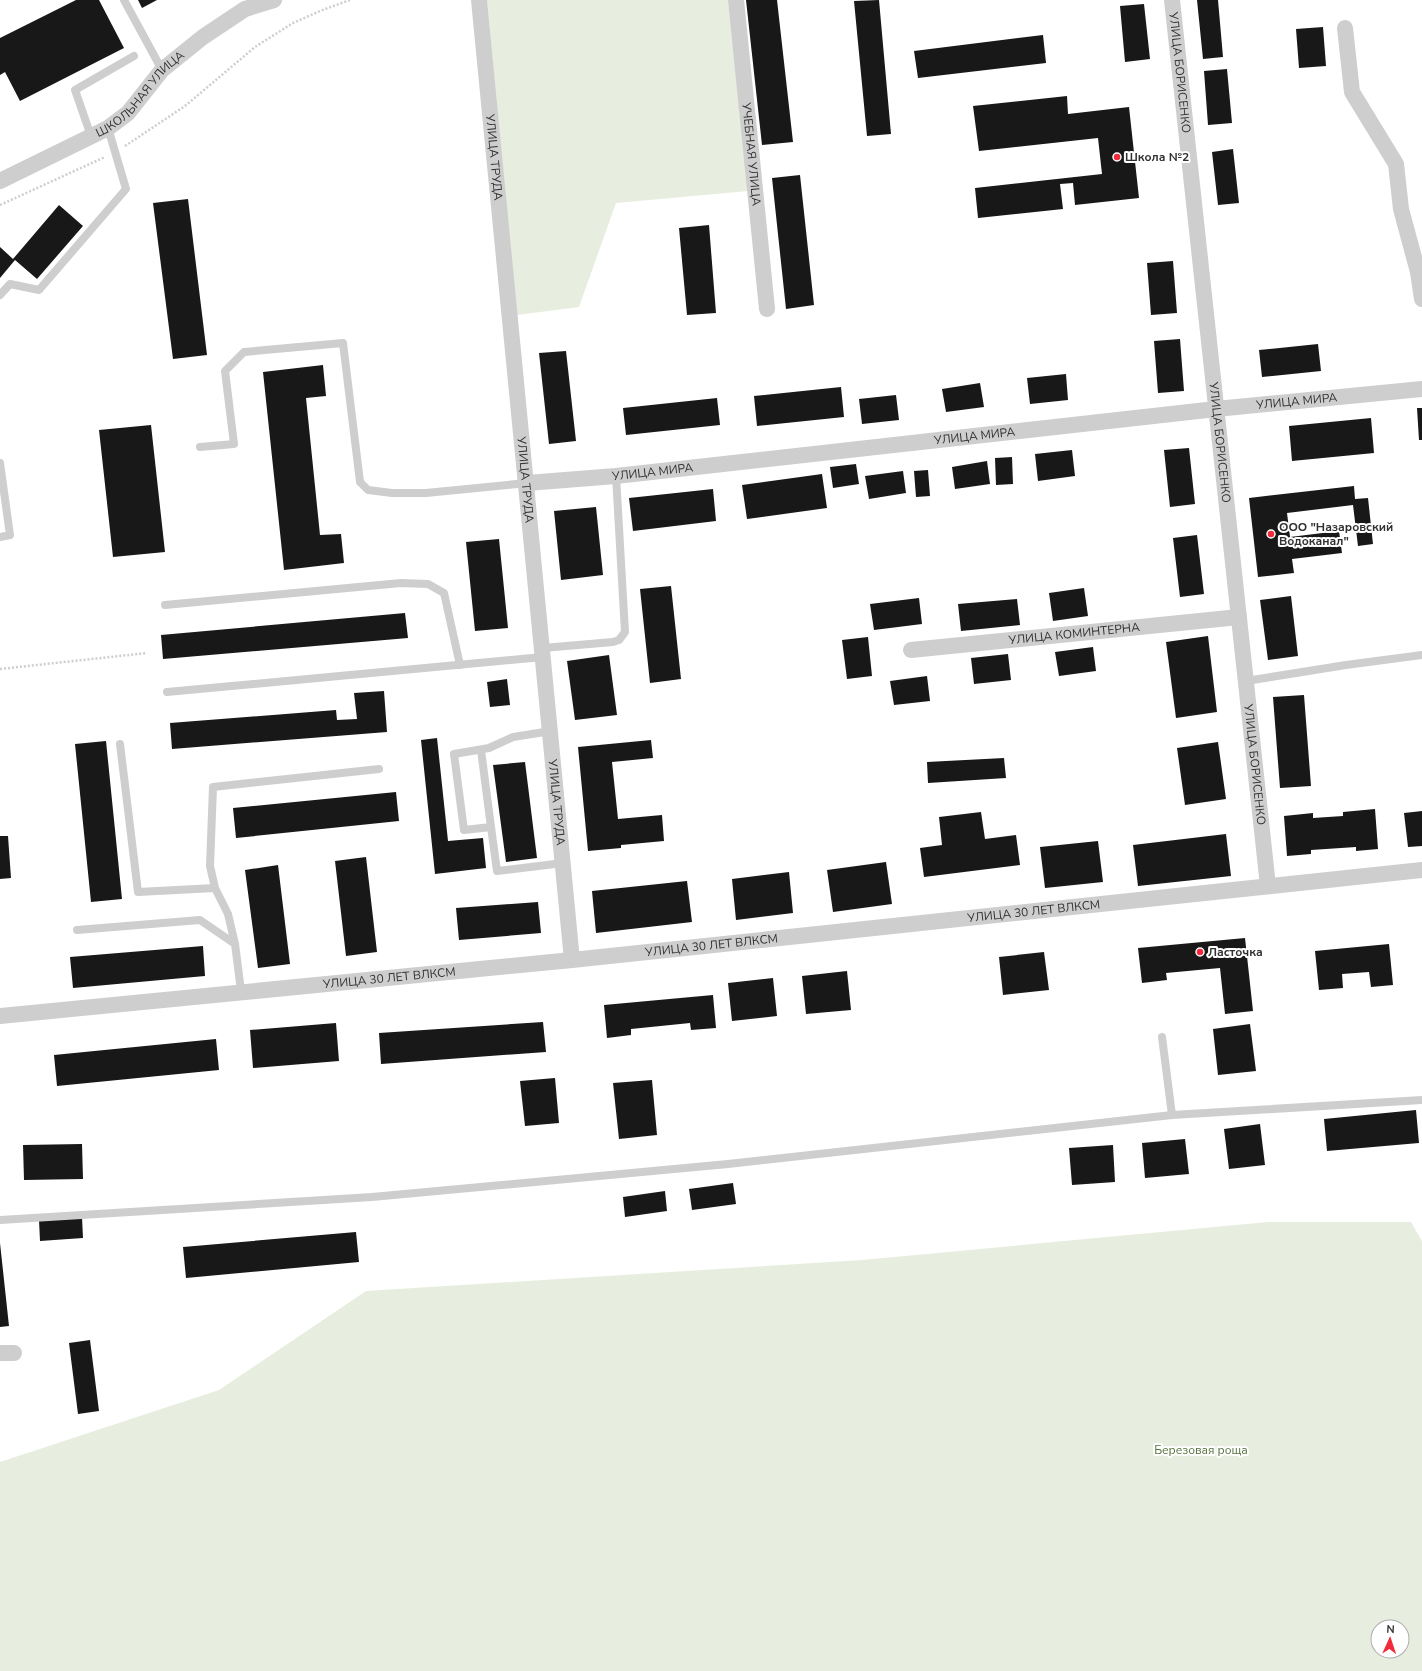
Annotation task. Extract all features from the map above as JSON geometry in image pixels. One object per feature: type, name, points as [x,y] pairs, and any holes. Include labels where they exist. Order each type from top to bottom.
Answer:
[{"type":"street","name":"ШКОЛЬНАЯ УЛИЦА","points":[[0,181],[108,128],[128,113],[162,70],[202,37],[245,9],[273,0]]},
{"type":"street","name":"УЛИЦА ТРУДА","points":[[479,0],[572,960]]},
{"type":"street","name":"УЧЕБНАЯ УЛИЦА","points":[[736,0],[768,309]]},
{"type":"street","name":"УЛИЦА БОРИСЕНКО","points":[[1172,0],[1268,886]]},
{"type":"street","points":[[1345,28],[1352,92],[1396,164],[1401,209],[1418,272],[1422,299]]},
{"type":"street","name":"УЛИЦА МИРА","points":[[527,484],[616,476],[1216,409],[1422,389]]},
{"type":"street","name":"УЛИЦА КОМИНТЕРНА","points":[[911,650],[1239,617]]},
{"type":"street","name":"УЛИЦА 30 ЛЕТ ВЛКСМ","points":[[0,1016],[241,991],[572,960],[1422,870]]},
{"type":"lane","points":[[124,0],[162,70]]},
{"type":"lane","points":[[91,136],[74,90],[134,56]]},
{"type":"lane","points":[[0,296],[10,284],[39,290],[126,189],[108,128]]},
{"type":"lane","points":[[200,447],[234,444],[225,370],[244,352],[343,343],[360,482],[368,490],[392,493],[426,493],[527,484]]},
{"type":"lane","points":[[0,463],[10,535],[0,536]]},
{"type":"lane","points":[[167,692],[460,665],[619,640],[625,632],[616,476]]},
{"type":"lane","points":[[165,605],[401,583],[428,584],[444,593],[460,665]]},
{"type":"lane","points":[[1246,681],[1346,665],[1422,655]]},
{"type":"lane","points":[[491,827],[464,830],[454,754],[481,750],[512,738],[551,731]]},
{"type":"lane","points":[[120,744],[138,892],[216,888]]},
{"type":"lane","points":[[481,750],[497,871],[563,863]]},
{"type":"lane","points":[[241,991],[235,944],[228,914],[216,888],[210,866],[213,787],[379,769]]},
{"type":"lane","points":[[77,930],[200,920],[235,944]]},
{"type":"lane","points":[[1162,1037],[1172,1115]]},
{"type":"lane","points":[[0,1220],[380,1197],[736,1163],[1172,1115],[1422,1100]]},
{"type":"path","points":[[0,205],[115,152],[185,106],[255,47],[293,23],[350,0]]},
{"type":"path","points":[[0,669],[147,653]]},
{"type":"green space","points":[[487,0],[728,0],[748,191],[616,203],[579,307],[517,315]]},
{"type":"green space","name":"Березовая роща","points":[[1268,1222],[1411,1222],[1422,1241],[1422,1671],[0,1671],[0,1462],[219,1390],[366,1291],[862,1260]]},
{"type":"building","points":[[76,0],[99,0],[124,48],[20,101],[5,72],[0,75],[0,38]]},
{"type":"building","points":[[138,0],[157,0],[142,8]]},
{"type":"building","points":[[746,0],[777,0],[793,142],[762,145]]},
{"type":"building","points":[[879,0],[891,134],[867,136],[854,1]]},
{"type":"building","points":[[1197,0],[1218,0],[1223,57],[1203,59]]},
{"type":"building","points":[[1144,4],[1150,59],[1125,62],[1120,6]]},
{"type":"building","points":[[1323,27],[1326,66],[1299,68],[1296,29]]},
{"type":"building","points":[[1043,35],[1046,63],[918,78],[914,51]]},
{"type":"building","points":[[1227,69],[1232,123],[1208,125],[1204,71]]},
{"type":"building","name":"Школа №2","points":[[1067,96],[1068,114],[1129,107],[1139,198],[1075,205],[1073,183],[1060,184],[1063,209],[978,218],[975,188],[1102,174],[1098,138],[979,151],[973,106]]},
{"type":"building","points":[[1233,149],[1239,203],[1218,205],[1212,152]]},
{"type":"building","points":[[800,175],[814,305],[786,309],[772,178]]},
{"type":"building","points":[[188,199],[207,355],[173,359],[153,203]]},
{"type":"building","points":[[59,205],[83,226],[37,279],[15,260],[0,278],[0,247],[13,259]]},
{"type":"building","points":[[709,225],[716,313],[687,315],[679,228]]},
{"type":"building","points":[[1173,261],[1177,313],[1151,315],[1147,263]]},
{"type":"building","points":[[1180,339],[1184,391],[1158,393],[1154,341]]},
{"type":"building","points":[[1318,344],[1321,371],[1262,377],[1259,350]]},
{"type":"building","points":[[566,351],[576,441],[549,444],[539,353]]},
{"type":"building","points":[[323,365],[326,396],[306,398],[320,535],[341,534],[344,563],[284,570],[263,372]]},
{"type":"building","points":[[1066,374],[1068,400],[1030,404],[1027,378]]},
{"type":"building","points":[[980,383],[984,407],[946,412],[942,389]]},
{"type":"building","points":[[841,387],[844,417],[757,426],[754,396]]},
{"type":"building","points":[[896,395],[899,420],[862,424],[859,399]]},
{"type":"building","points":[[717,398],[720,425],[626,435],[623,408]]},
{"type":"building","points":[[1417,408],[1422,408],[1422,440],[1419,440]]},
{"type":"building","points":[[1371,418],[1374,453],[1292,461],[1289,426]]},
{"type":"building","points":[[151,425],[165,552],[113,557],[99,430]]},
{"type":"building","points":[[1189,448],[1195,504],[1170,507],[1164,450]]},
{"type":"building","points":[[1072,450],[1075,476],[1038,481],[1035,454]]},
{"type":"building","points":[[1012,457],[1013,484],[996,485],[995,458]]},
{"type":"building","points":[[987,461],[990,484],[955,489],[952,467]]},
{"type":"building","points":[[856,464],[859,484],[833,488],[830,467]]},
{"type":"building","points":[[928,470],[930,496],[916,497],[914,471]]},
{"type":"building","points":[[903,471],[906,493],[869,499],[865,476]]},
{"type":"building","points":[[822,474],[827,508],[747,519],[742,485]]},
{"type":"building","name":"ООО \"Назаровский Водоканал\"","points":[[1354,486],[1355,499],[1368,498],[1373,544],[1358,546],[1353,505],[1287,513],[1290,537],[1339,531],[1342,553],[1292,559],[1294,573],[1258,577],[1249,498]]},
{"type":"building","points":[[713,489],[716,521],[633,531],[629,498]]},
{"type":"building","points":[[596,507],[603,575],[561,580],[554,511]]},
{"type":"building","points":[[1197,535],[1204,594],[1180,597],[1173,538]]},
{"type":"building","points":[[499,539],[508,628],[475,631],[466,542]]},
{"type":"building","points":[[671,586],[681,679],[650,683],[640,589]]},
{"type":"building","points":[[1084,588],[1088,616],[1053,621],[1049,593]]},
{"type":"building","points":[[1291,596],[1298,656],[1268,660],[1260,600]]},
{"type":"building","points":[[919,598],[922,624],[874,630],[870,604]]},
{"type":"building","points":[[1017,599],[1020,625],[961,631],[958,604]]},
{"type":"building","points":[[405,613],[408,638],[163,659],[161,635]]},
{"type":"building","points":[[1208,636],[1217,712],[1176,718],[1166,642]]},
{"type":"building","points":[[868,637],[872,676],[847,679],[842,640]]},
{"type":"building","points":[[1093,647],[1096,671],[1059,676],[1055,652]]},
{"type":"building","points":[[1008,654],[1011,680],[974,684],[971,658]]},
{"type":"building","points":[[609,655],[617,715],[575,720],[567,661]]},
{"type":"building","points":[[927,676],[930,701],[894,705],[890,681]]},
{"type":"building","points":[[507,679],[510,705],[490,707],[487,682]]},
{"type":"building","points":[[384,691],[387,732],[172,749],[170,723],[336,710],[337,720],[357,719],[354,693]]},
{"type":"building","points":[[1304,695],[1311,786],[1280,788],[1273,697]]},
{"type":"building","points":[[437,738],[448,841],[483,838],[486,868],[435,874],[421,740]]},
{"type":"building","points":[[651,740],[653,758],[612,762],[618,819],[662,815],[664,841],[621,845],[621,848],[588,851],[578,747]]},
{"type":"building","points":[[106,741],[122,899],[91,902],[75,744]]},
{"type":"building","points":[[1218,742],[1226,799],[1185,805],[1177,748]]},
{"type":"building","points":[[1004,758],[1006,778],[928,783],[927,762]]},
{"type":"building","points":[[525,762],[537,858],[506,862],[493,765]]},
{"type":"building","points":[[396,792],[399,821],[236,838],[233,808]]},
{"type":"building","points":[[1375,809],[1378,849],[1356,851],[1356,847],[1311,850],[1311,854],[1287,856],[1284,816],[1313,813],[1313,818],[1343,816],[1343,812]]},
{"type":"building","points":[[1422,811],[1422,846],[1408,847],[1404,813]]},
{"type":"building","points":[[981,812],[985,839],[1016,835],[1020,865],[924,877],[920,848],[942,845],[939,817]]},
{"type":"building","points":[[1226,834],[1231,876],[1138,886],[1133,845]]},
{"type":"building","points":[[0,836],[8,836],[11,878],[0,879]]},
{"type":"building","points":[[1098,841],[1103,882],[1045,888],[1040,847]]},
{"type":"building","points":[[366,857],[377,952],[346,956],[335,861]]},
{"type":"building","points":[[886,862],[892,904],[833,912],[827,870]]},
{"type":"building","points":[[278,865],[290,964],[258,968],[245,870]]},
{"type":"building","points":[[789,872],[793,913],[736,920],[732,879]]},
{"type":"building","points":[[687,881],[692,922],[596,933],[592,891]]},
{"type":"building","points":[[538,902],[541,933],[459,940],[456,908]]},
{"type":"building","points":[[1245,938],[1253,1011],[1225,1014],[1220,968],[1166,973],[1167,980],[1142,983],[1138,948]]},
{"type":"building","points":[[1389,944],[1393,985],[1371,987],[1369,972],[1342,974],[1343,988],[1319,990],[1315,951]]},
{"type":"building","points":[[203,946],[205,976],[73,988],[70,957]]},
{"type":"building","points":[[1044,952],[1049,990],[1003,995],[999,957]]},
{"type":"building","points":[[847,971],[851,1010],[806,1014],[802,976]]},
{"type":"building","points":[[773,978],[777,1016],[732,1021],[728,983]]},
{"type":"building","points":[[713,995],[716,1028],[691,1030],[690,1023],[631,1029],[631,1035],[607,1038],[604,1005]]},
{"type":"building","points":[[543,1022],[546,1052],[381,1064],[379,1033]]},
{"type":"building","points":[[336,1023],[339,1061],[253,1068],[250,1030]]},
{"type":"building","points":[[1250,1024],[1256,1071],[1218,1075],[1213,1029]]},
{"type":"building","points":[[216,1039],[219,1070],[57,1086],[54,1055]]},
{"type":"building","points":[[555,1078],[559,1123],[525,1126],[520,1081]]},
{"type":"building","points":[[652,1080],[657,1135],[619,1139],[613,1083]]},
{"type":"building","points":[[1416,1110],[1419,1143],[1327,1151],[1324,1119]]},
{"type":"building","points":[[1260,1124],[1265,1165],[1229,1169],[1224,1129]]},
{"type":"building","points":[[1185,1139],[1189,1174],[1145,1178],[1142,1143]]},
{"type":"building","points":[[82,1144],[83,1179],[24,1180],[23,1145]]},
{"type":"building","points":[[1113,1145],[1115,1182],[1072,1185],[1069,1148]]},
{"type":"building","points":[[733,1183],[736,1204],[692,1210],[689,1189]]},
{"type":"building","points":[[665,1191],[667,1211],[625,1217],[623,1197]]},
{"type":"building","points":[[82,1217],[83,1238],[40,1241],[39,1220]]},
{"type":"building","points":[[356,1232],[359,1262],[186,1278],[183,1247]]},
{"type":"building","points":[[0,1243],[9,1326],[0,1327]]},
{"type":"building","points":[[90,1340],[99,1411],[78,1414],[69,1343]]},
{"type":"place","name":"Школа №2","points":[[1117,157]]},
{"type":"place","name":"ООО \"Назаровский Водоканал\"","points":[[1271,534]]},
{"type":"place","name":"Ласточка","points":[[1200,952]]}]
